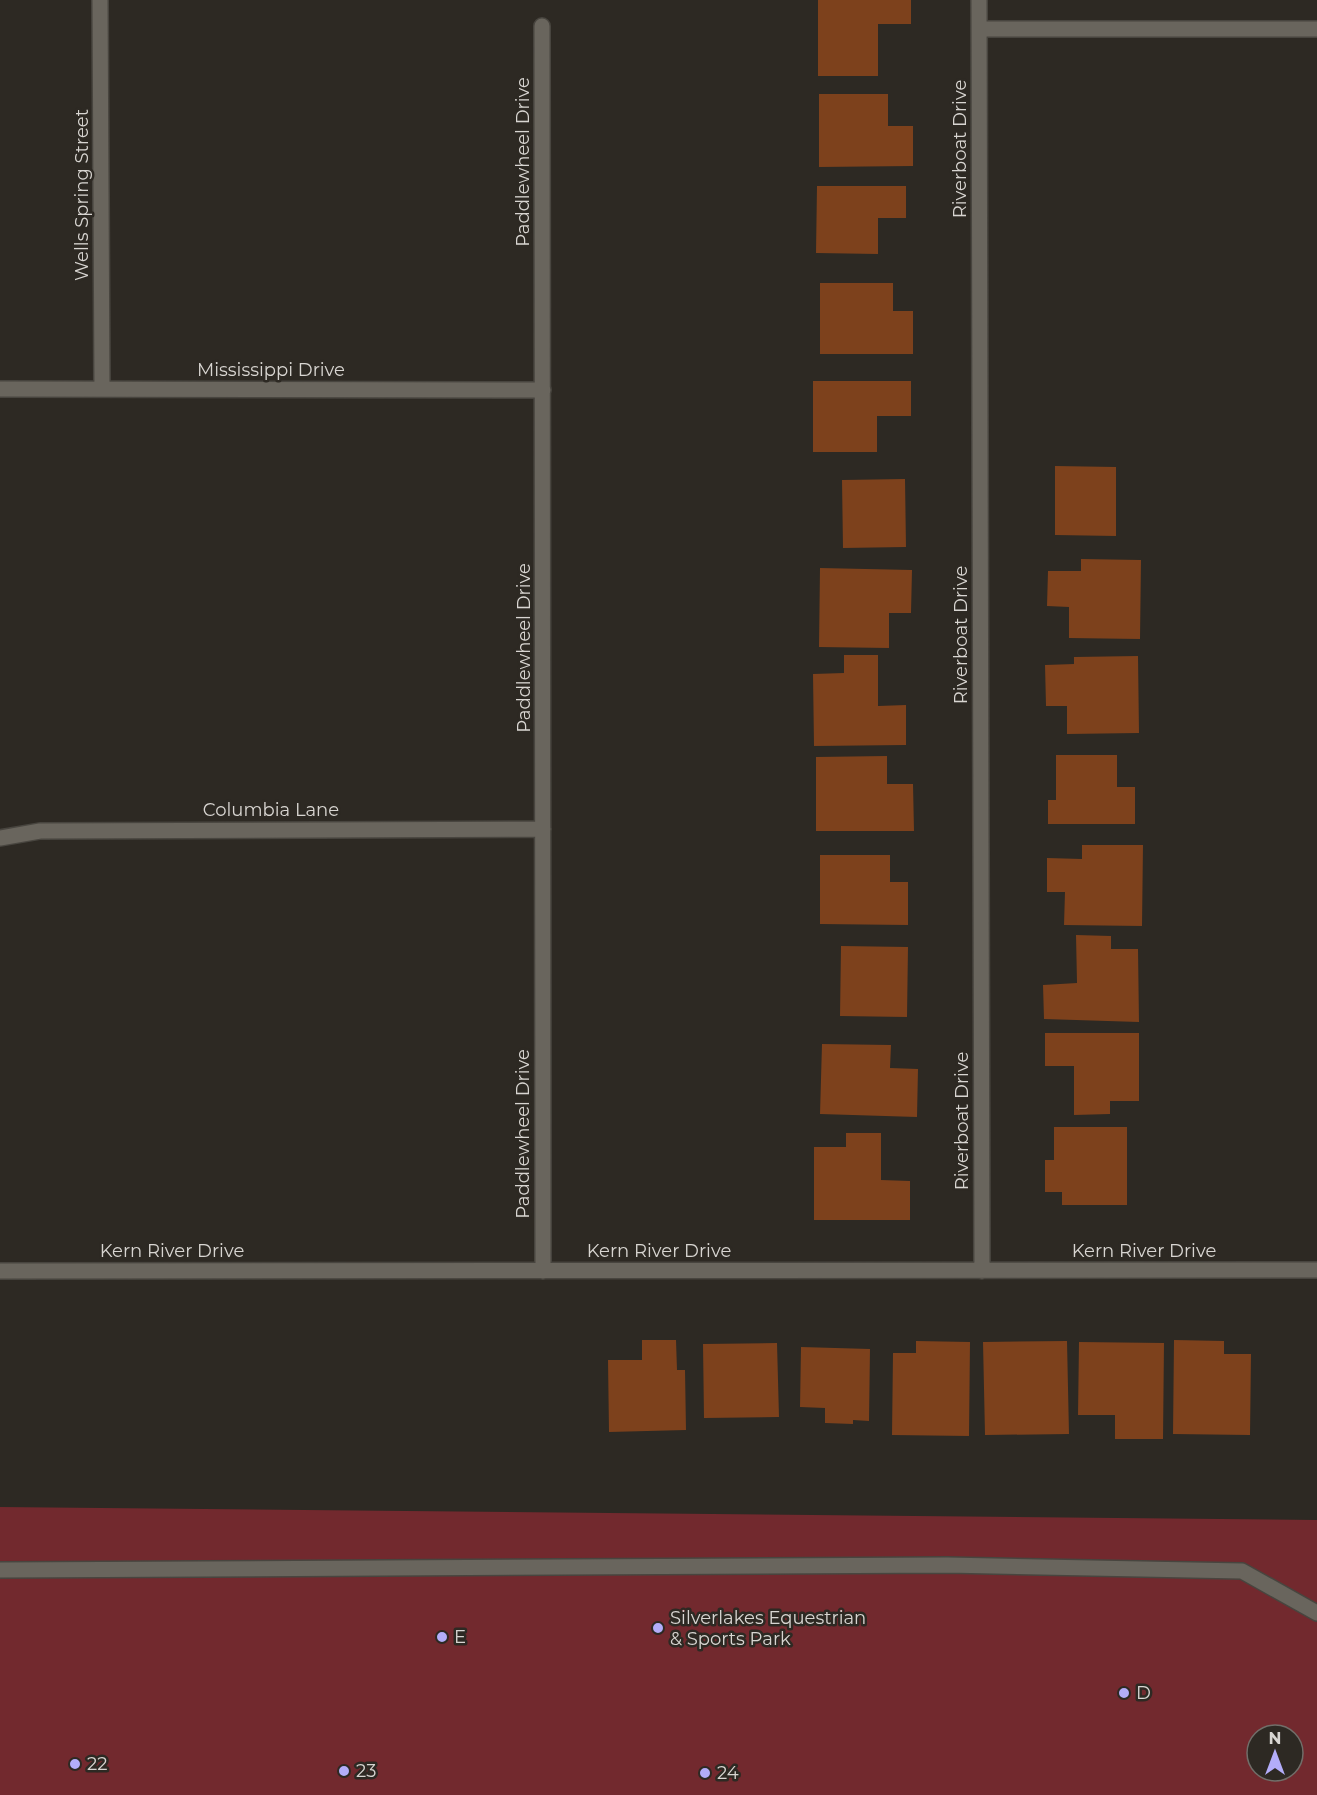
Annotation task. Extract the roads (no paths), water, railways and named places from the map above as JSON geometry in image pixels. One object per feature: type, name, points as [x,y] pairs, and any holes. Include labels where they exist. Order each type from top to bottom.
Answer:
[{"type":"street","name":"Wells Spring Street","points":[[100,0],[102,389]]},
{"type":"street","name":"Riverboat Drive","points":[[979,0],[982,1270]]},
{"type":"street","name":"Paddlewheel Drive","points":[[542,26],[543,1270]]},
{"type":"street","points":[[979,29],[1317,29]]},
{"type":"street","name":"Mississippi Drive","points":[[0,389],[543,390]]},
{"type":"street","name":"Columbia Lane","points":[[0,838],[40,831],[543,829]]},
{"type":"street","name":"Kern River Drive","points":[[0,1271],[1317,1270]]},
{"type":"street","points":[[0,1570],[947,1565],[1242,1571],[1317,1613]]},
{"type":"place","name":"Silverlakes Equestrian & Sports Park","points":[[658,1628]]},
{"type":"place","name":"E","points":[[442,1637]]},
{"type":"place","name":"D","points":[[1124,1693]]},
{"type":"place","name":"22","points":[[75,1764]]},
{"type":"place","name":"23","points":[[344,1771]]},
{"type":"place","name":"24","points":[[705,1773]]}]
